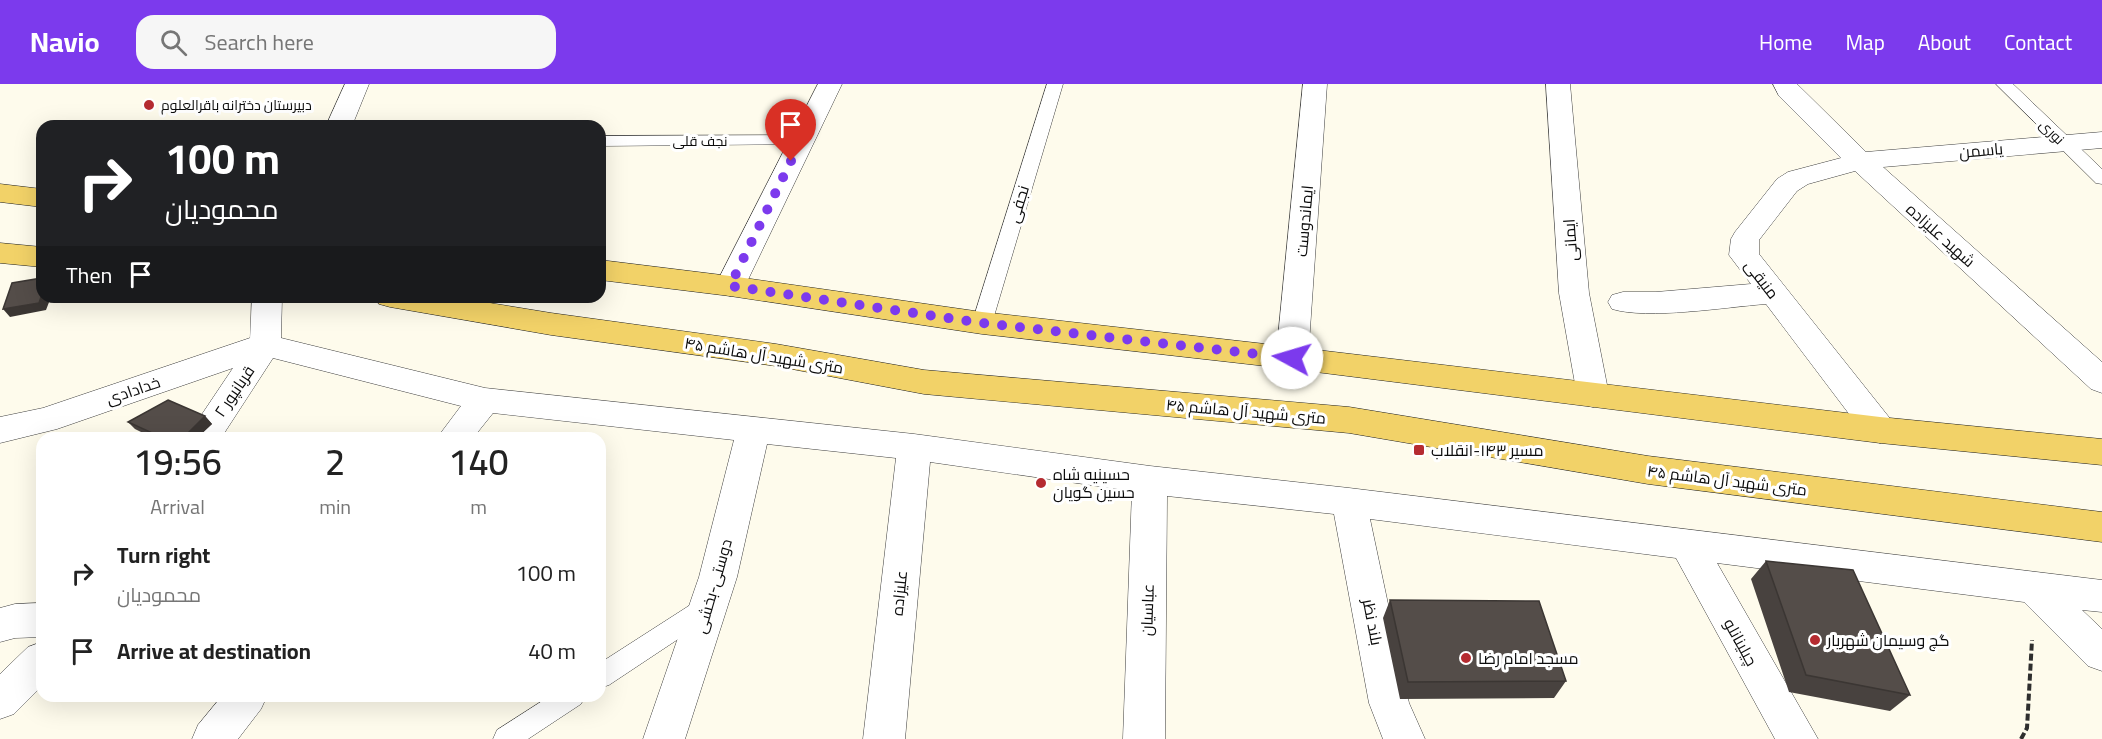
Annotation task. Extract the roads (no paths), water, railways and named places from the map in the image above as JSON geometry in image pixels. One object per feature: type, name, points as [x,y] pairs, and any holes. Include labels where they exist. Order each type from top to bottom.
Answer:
[{"type":"main road","points":[[0,193],[36,197]]},
{"type":"main road","points":[[0,253],[36,256]]},
{"type":"main road","points":[[606,271],[730,286],[982,323],[1292,358],[1880,430],[2102,452]]},
{"type":"main road","name":"۴۵ متری شهید آل هاشم","points":[[427,303],[776,355],[924,382],[1349,420],[1648,470],[2102,527]]},
{"type":"street","points":[[342,120],[357,84]]},
{"type":"street","points":[[730,286],[830,84]]},
{"type":"street","name":"ایماندوست","points":[[1292,358],[1315,84]]},
{"type":"street","name":"ایمانی","points":[[1558,84],[1574,293],[1593,395]]},
{"type":"street","name":"شهید علیزاده","points":[[1785,84],[1788,91],[1860,161],[2102,381]]},
{"type":"street","name":"یاسمن","points":[[1860,161],[2102,140]]},
{"type":"street","name":"منیقی","points":[[1860,161],[1798,178],[1786,185],[1745,238],[1744,255],[1880,430]]},
{"type":"street","points":[[1623,302],[1656,302],[1773,293]]},
{"type":"street","points":[[267,303],[265,345],[485,400],[914,447],[1150,480],[1349,502],[2102,596]]},
{"type":"street","name":"خدادادی","points":[[0,430],[45,420],[265,345]]},
{"type":"street","name":"قربانپور ۲","points":[[207,432],[265,345]]},
{"type":"street","points":[[459,432],[485,400]]},
{"type":"street","name":"دوستی-بخشی","points":[[664,739],[710,605],[753,430]]},
{"type":"street","name":"علیزاده","points":[[884,739],[914,447]]},
{"type":"street","name":"عباسیان","points":[[1144,739],[1150,480]]},
{"type":"street","name":"بلند نظر","points":[[1349,502],[1389,703],[1404,739]]},
{"type":"street","name":"چیلینانلو","points":[[1687,544],[1797,739]]},
{"type":"street","points":[[2035,589],[2102,654]]},
{"type":"street","points":[[0,625],[15,621],[36,620]]},
{"type":"street","points":[[0,701],[36,665]]},
{"type":"street","points":[[213,739],[243,702]]},
{"type":"lane","name":"نجفی","points":[[982,323],[1055,84]]},
{"type":"lane","name":"نوری","points":[[2004,84],[2102,179]]},
{"type":"lane","name":"نجف قلی","points":[[606,141],[801,140]]},
{"type":"lane","points":[[606,673],[710,605]]},
{"type":"lane","points":[[506,739],[563,702]]},
{"type":"place","name":"دبیرستان دخترانه باقرالعلوم","points":[[149,105]]},
{"type":"place","name":"مسیر ۱۴۳-انقلاب","points":[[1419,450]]},
{"type":"place","name":"حسینیه شاه حسین گویان","points":[[1041,483]]},
{"type":"place","name":"گچ وسیمان شهریار","points":[[1815,640]]},
{"type":"place","name":"مسجد امام رضا","points":[[1466,658]]}]
